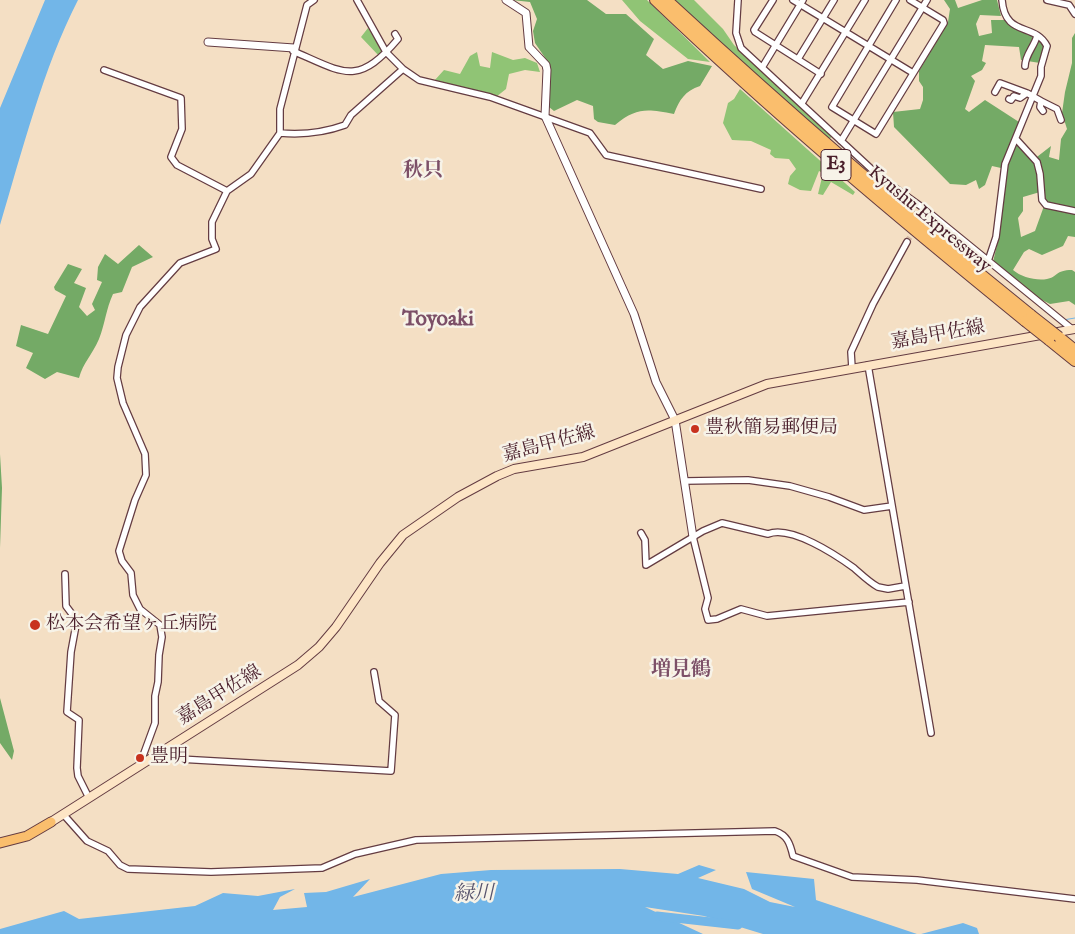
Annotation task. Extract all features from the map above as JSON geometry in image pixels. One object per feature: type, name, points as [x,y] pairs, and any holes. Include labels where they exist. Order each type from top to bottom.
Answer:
[{"type":"highway","name":"Kyushu Expressway","points":[[655,0],[704,47],[879,202],[1054,339],[1075,361]]},
{"type":"highway","name":"Kyushu Expressway","points":[[667,0],[828,146],[1028,318]]},
{"type":"highway","name":"Kyushu Expressway","points":[[1054,339],[1075,350]]},
{"type":"main road","name":"嘉島甲佐線","points":[[50,822],[281,677],[319,647],[336,627],[390,550],[403,535],[432,514],[488,480],[505,472],[583,457],[767,384],[1074,329]]},
{"type":"main road","points":[[0,843],[27,836],[50,822]]},
{"type":"street","points":[[140,764],[156,723],[154,696],[158,682],[158,654],[162,638],[160,624],[140,609],[134,596],[131,573],[122,561],[119,551],[135,500],[146,475],[145,454],[123,403],[117,378],[118,367],[126,335],[140,307],[180,263],[216,250],[212,238],[212,222],[227,191],[251,174],[280,133],[280,109],[294,50],[307,5],[314,0]]},
{"type":"street","points":[[357,0],[386,52],[403,69],[419,80],[490,97],[590,133],[606,155],[761,189]]},
{"type":"street","points":[[506,0],[526,13],[529,47],[546,65],[548,76],[545,116],[634,314],[656,382],[675,420],[693,537],[708,598],[705,609],[708,620],[718,619],[741,609],[768,616],[909,602]]},
{"type":"street","points":[[738,0],[736,33],[737,41],[741,48],[763,66],[880,177],[1074,329]]},
{"type":"street","points":[[773,0],[754,30],[820,74]]},
{"type":"street","points":[[793,0],[802,2],[823,18],[913,73]]},
{"type":"street","points":[[798,59],[834,0]]},
{"type":"street","points":[[802,103],[865,0]]},
{"type":"street","points":[[896,0],[832,106],[876,134],[944,23],[943,20],[910,0]]},
{"type":"street","points":[[841,141],[926,0]]},
{"type":"street","points":[[988,261],[996,237],[1005,164],[1016,139],[1030,94],[1041,76],[1041,67],[1048,46],[1044,40],[1009,22],[1003,13],[1002,0]]},
{"type":"street","points":[[1047,0],[1068,5],[1075,14]]},
{"type":"street","points":[[763,66],[802,2]]},
{"type":"street","points":[[208,42],[294,50],[331,68],[354,72],[364,70],[386,52],[398,39],[395,34]]},
{"type":"street","points":[[1025,66],[1030,49],[1034,46],[1037,36]]},
{"type":"street","points":[[280,133],[300,135],[328,131],[345,126],[351,115],[403,69]]},
{"type":"street","points":[[104,70],[181,98],[182,129],[170,157],[177,165],[227,191]]},
{"type":"street","points":[[995,92],[1000,83],[1030,94],[1057,109],[1061,120]]},
{"type":"street","points":[[1009,99],[1012,100],[1014,96],[1020,98],[1030,94]]},
{"type":"street","points":[[1041,101],[1040,107],[1043,111]]},
{"type":"street","points":[[1016,139],[1037,162],[1040,174],[1040,192],[1046,206],[1075,211]]},
{"type":"street","points":[[852,368],[852,352],[874,304],[907,242]]},
{"type":"street","points":[[868,365],[931,733]]},
{"type":"street","points":[[685,482],[748,480],[790,486],[829,497],[864,510],[892,506]]},
{"type":"street","points":[[641,533],[645,540],[645,562],[648,566],[712,526],[726,523],[768,534],[773,532],[798,537],[822,547],[878,587],[888,589],[905,586]]},
{"type":"street","points":[[65,574],[66,606],[75,618],[76,625],[71,652],[67,712],[78,720],[78,776],[89,798]]},
{"type":"street","points":[[168,747],[179,759],[392,771],[395,715],[379,701],[374,672]]},
{"type":"street","points":[[63,814],[87,841],[108,851],[120,865],[128,870],[211,872],[322,868],[354,854],[416,840],[775,831],[784,834],[791,846],[793,856],[841,874],[918,880],[1075,899]]},
{"type":"green space","points":[[512,0],[587,0],[606,14],[626,14],[654,39],[646,55],[663,69],[688,61],[712,66],[700,86],[683,97],[674,114],[656,111],[636,112],[615,125],[598,122],[594,119],[593,106],[577,100],[554,111],[549,107],[550,65],[535,43],[533,31],[537,19],[530,2]]},
{"type":"green space","points":[[622,0],[647,0],[710,62],[688,59],[640,21]]},
{"type":"green space","points":[[674,0],[694,0],[723,29],[734,45],[824,127],[832,136],[829,140],[781,98]]},
{"type":"green space","points":[[944,0],[955,0],[958,8],[982,0],[997,0],[1001,16],[980,15],[976,24],[979,36],[992,33],[991,20],[1005,20],[1008,24],[1042,41],[1046,46],[1040,63],[1021,60],[1019,47],[985,45],[982,61],[986,63],[982,70],[971,76],[975,81],[965,109],[969,112],[985,100],[1019,122],[1001,168],[992,166],[985,185],[979,189],[976,180],[966,185],[950,184],[894,127],[893,112],[920,109],[923,100],[923,87],[919,81],[919,71],[948,22],[950,9]]},
{"type":"green space","points":[[368,28],[383,52],[379,56],[361,37]]},
{"type":"green space","points":[[1075,33],[1075,237],[1068,236],[1063,246],[1042,255],[1029,249],[1024,252],[1013,270],[1034,279],[1043,279],[1051,278],[1062,271],[1072,270],[1075,272],[1075,305],[1069,301],[1050,304],[1040,299],[993,262],[1000,232],[1006,169],[1016,143],[1018,141],[1033,160],[1051,146],[1049,157],[1059,160],[1061,139],[1067,129],[1062,113],[1072,63],[1072,38]],"holes":[[[1040,192],[1044,206],[1035,231],[1021,237],[1018,218],[1023,211],[1023,197]]]},
{"type":"green space","points":[[477,52],[480,66],[490,68],[492,52],[513,60],[525,58],[537,63],[540,72],[525,70],[509,74],[506,89],[496,97],[434,81],[444,70],[460,74],[470,56]]},
{"type":"green space","points":[[740,89],[855,192],[853,195],[831,182],[823,195],[818,194],[823,173],[819,171],[811,191],[800,190],[788,184],[790,176],[796,169],[789,159],[775,158],[770,154],[771,150],[751,141],[732,140],[723,123],[728,103],[734,99]]},
{"type":"green space","points":[[139,245],[153,257],[132,267],[122,292],[113,294],[99,339],[79,378],[57,372],[45,379],[26,368],[33,353],[16,346],[21,325],[48,334],[66,296],[55,290],[54,287],[68,264],[82,269],[74,283],[86,288],[79,307],[87,316],[95,310],[92,304],[102,282],[97,280],[98,267],[105,254],[118,264]]},
{"type":"green space","points":[[0,454],[2,488],[0,548]]},
{"type":"green space","points":[[0,698],[14,751],[12,760],[0,743]]},
{"type":"water","points":[[45,0],[78,0],[44,82],[0,225],[0,108]]},
{"type":"water","points":[[699,865],[716,870],[698,878],[744,889],[770,902],[795,907],[752,889],[746,872],[814,879],[816,900],[917,934],[763,934],[704,916],[645,907],[703,934],[0,934],[0,929],[64,911],[79,919],[195,906],[223,893],[258,896],[295,889],[280,897],[273,910],[307,907],[304,893],[326,892],[370,879],[353,897],[441,874],[491,870],[620,869],[678,874]]},
{"type":"water","points":[[963,923],[977,928],[979,934],[921,934]]},
{"type":"waterway","points":[[1063,320],[1075,318]]},
{"type":"waterway","name":"緑川","points":[[657,916],[738,925]]},
{"type":"tunnel","points":[[907,242],[923,215]]},
{"type":"place","name":"豊秋簡易郵便局","points":[[695,429]]},
{"type":"place","name":"松本会希望ヶ丘病院","points":[[35,625]]},
{"type":"place","name":"豊明","points":[[140,758]]},
{"type":"district","name":"秋只","points":[[423,172]]},
{"type":"district","name":"Toyoaki","points":[[438,321]]},
{"type":"district","name":"増見鶴","points":[[681,671]]}]
